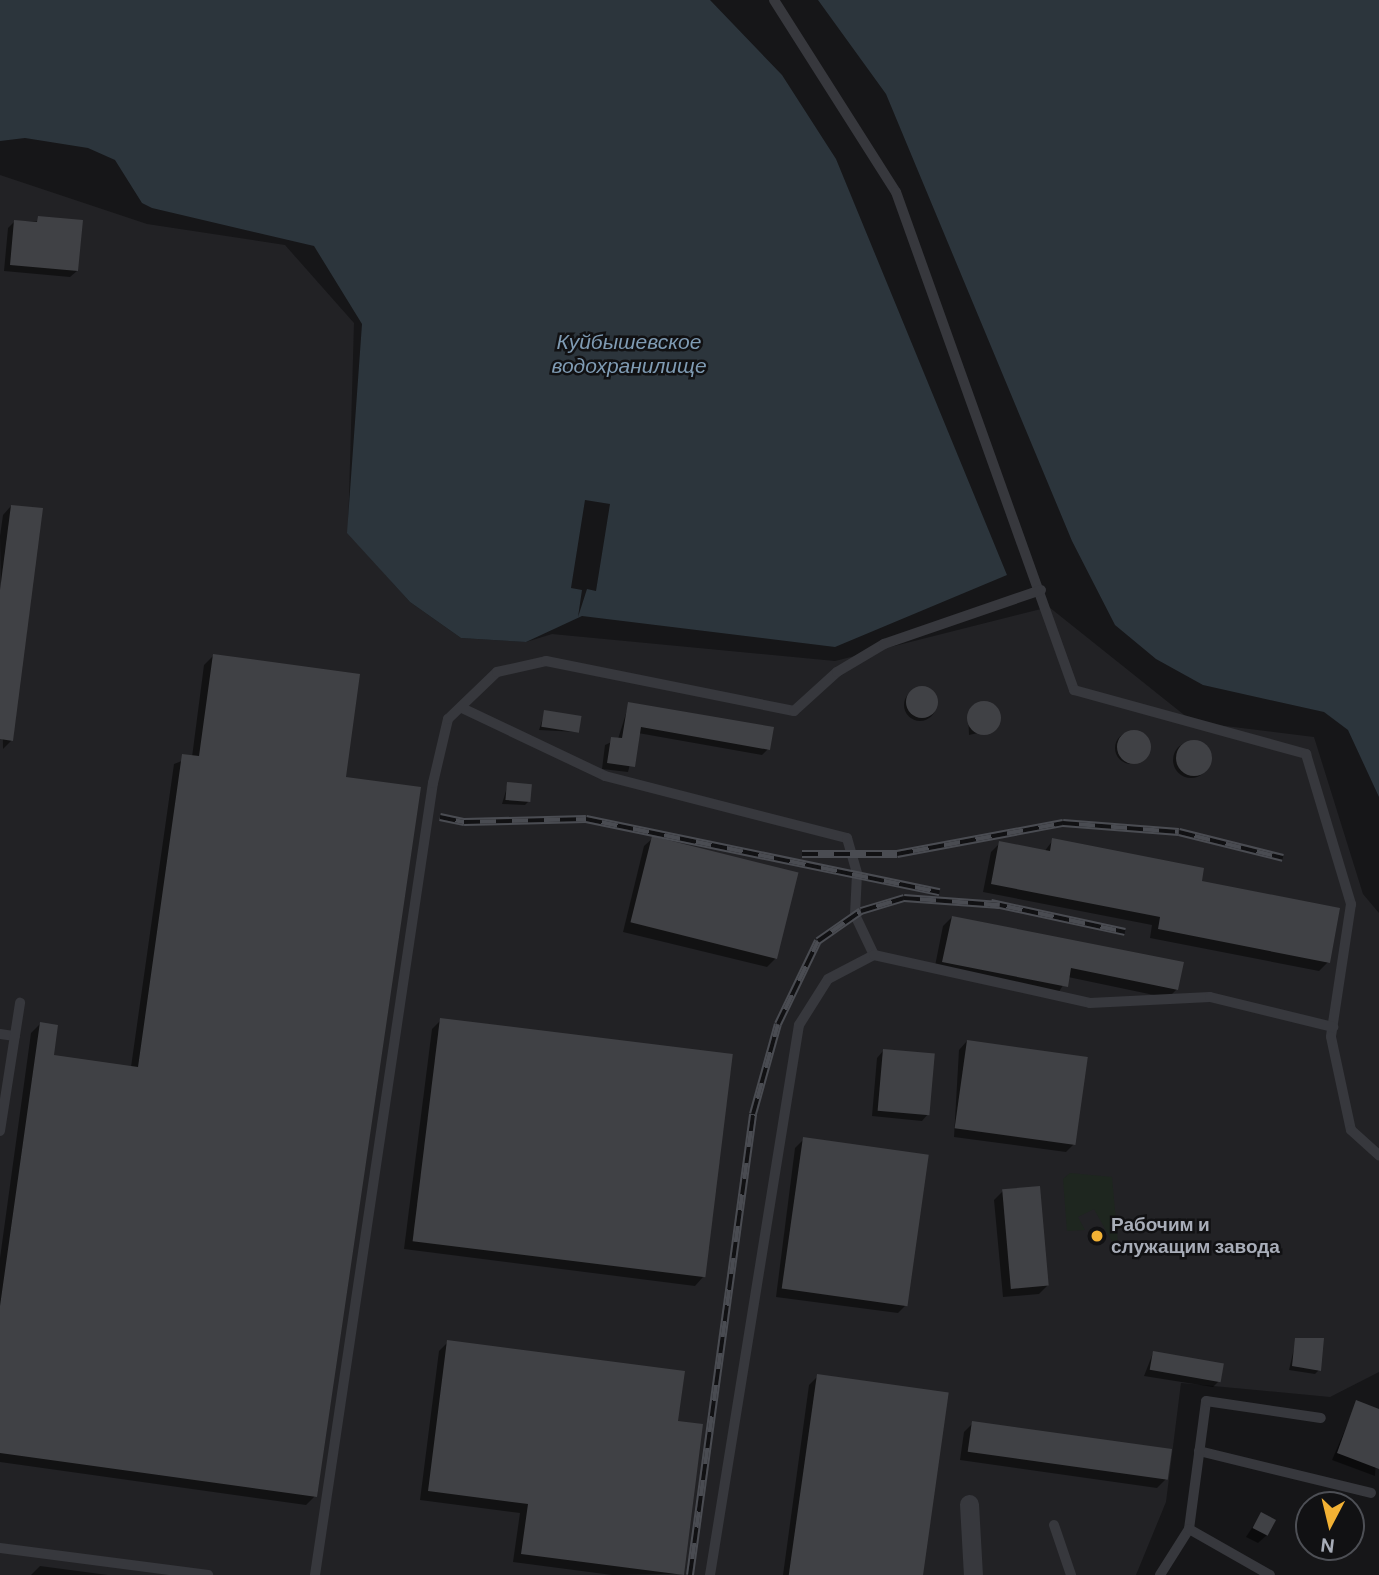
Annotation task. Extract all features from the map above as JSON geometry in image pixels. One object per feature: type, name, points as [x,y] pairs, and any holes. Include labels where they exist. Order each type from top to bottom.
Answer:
[{"type":"street","points":[[969,1504],[973,1575]]},
{"type":"lane","points":[[774,0],[896,192],[1041,590],[1074,690],[1306,754],[1351,904],[1333,1027],[1351,1130],[1379,1155]]},
{"type":"lane","points":[[315,1575],[433,783],[449,719],[498,672],[546,661],[794,711],[837,672],[884,644],[1041,590]]},
{"type":"lane","points":[[462,708],[605,776],[847,838],[858,874],[855,915],[874,955]]},
{"type":"lane","points":[[710,1575],[799,1025],[828,979],[874,955],[1090,1003],[1210,997],[1333,1027]]},
{"type":"lane","points":[[0,1130],[20,1003]]},
{"type":"lane","points":[[0,1034],[15,1036]]},
{"type":"lane","points":[[1160,1575],[1189,1529],[1206,1402],[1321,1418]]},
{"type":"lane","points":[[1199,1451],[1371,1493]]},
{"type":"lane","points":[[1054,1525],[1071,1575]]},
{"type":"lane","points":[[1189,1529],[1270,1575]]},
{"type":"lane","points":[[0,1548],[208,1575]]},
{"type":"shaded area","points":[[0,175],[147,224],[285,245],[354,323],[348,533],[410,602],[461,638],[526,642],[552,634],[835,661],[1049,607],[1193,722],[1314,737],[1363,894],[1379,913],[1379,1372],[1330,1397],[1181,1383],[1166,1502],[1136,1575],[0,1575]]},
{"type":"shaded area","points":[[1070,1173],[1112,1177],[1119,1254],[1094,1209],[1078,1217],[1085,1230],[1067,1231],[1063,1179]]},
{"type":"water","name":"Куйбышевское водохранилище","points":[[0,0],[710,0],[782,75],[836,159],[1007,575],[835,647],[582,616],[526,642],[461,638],[410,602],[347,533],[362,324],[314,246],[152,208],[142,203],[115,160],[88,148],[25,138],[0,141]]},
{"type":"water","points":[[818,0],[1379,0],[1379,797],[1348,730],[1324,712],[1203,685],[1156,659],[1115,625],[1072,541],[886,94]]},
{"type":"pier","points":[[585,500],[610,504],[596,591],[587,589],[578,617],[582,590],[571,588]]},
{"type":"building","points":[[38,216],[83,220],[78,271],[10,265],[14,220],[37,222]]},
{"type":"building","points":[[11,505],[43,508],[13,741],[0,739],[0,590]]},
{"type":"building","points":[[213,654],[360,674],[346,777],[421,787],[317,1497],[0,1453],[0,1306],[40,1022],[58,1025],[54,1055],[138,1067],[182,754],[199,756]]},
{"type":"building","points":[[922,686],[934,690],[938,702],[934,714],[922,718],[910,714],[906,702],[910,690]]},
{"type":"building","points":[[984,701],[996,706],[1001,718],[996,730],[984,735],[972,730],[967,718],[972,706]]},
{"type":"building","points":[[628,702],[774,727],[770,750],[641,727],[635,767],[607,763],[611,737],[622,738]]},
{"type":"building","points":[[544,710],[582,716],[579,733],[541,727]]},
{"type":"building","points":[[1134,730],[1146,735],[1151,747],[1146,759],[1134,764],[1122,759],[1117,747],[1122,735]]},
{"type":"building","points":[[1194,740],[1207,745],[1212,758],[1207,771],[1194,776],[1181,771],[1176,758],[1181,745]]},
{"type":"building","points":[[507,782],[532,784],[530,802],[505,800]]},
{"type":"building","points":[[652,836],[799,873],[777,959],[630,922]]},
{"type":"building","points":[[1052,838],[1204,868],[1202,881],[1340,908],[1330,963],[1158,929],[1160,917],[991,884],[999,841],[1050,851]]},
{"type":"building","points":[[952,916],[1184,962],[1178,990],[1071,968],[1068,987],[942,962]]},
{"type":"building","points":[[440,1018],[733,1054],[705,1277],[413,1241]]},
{"type":"building","points":[[967,1040],[1088,1057],[1075,1145],[955,1128]]},
{"type":"building","points":[[883,1049],[935,1054],[929,1115],[878,1111]]},
{"type":"building","points":[[803,1137],[929,1155],[907,1306],[782,1289]]},
{"type":"building","points":[[1040,1186],[1049,1286],[1011,1289],[1002,1189]]},
{"type":"building","points":[[1295,1338],[1324,1338],[1321,1371],[1292,1366]]},
{"type":"building","points":[[447,1340],[685,1371],[678,1421],[703,1424],[684,1575],[521,1554],[528,1504],[428,1491]]},
{"type":"building","points":[[1153,1351],[1224,1364],[1221,1382],[1150,1370]]},
{"type":"building","points":[[817,1374],[949,1393],[923,1575],[789,1575]]},
{"type":"building","points":[[1356,1400],[1379,1409],[1379,1469],[1337,1453]]},
{"type":"building","points":[[972,1421],[1172,1449],[1168,1480],[968,1452]]},
{"type":"building","points":[[1261,1512],[1276,1520],[1268,1536],[1253,1528]]},
{"type":"railway","points":[[440,817],[464,822],[586,819],[940,892]]},
{"type":"railway","points":[[802,854],[897,854],[1063,823],[1179,832],[1283,858]]},
{"type":"railway","points":[[690,1575],[753,1114],[778,1024],[818,941],[861,911],[904,898],[1000,905]]},
{"type":"railway","points":[[991,903],[1125,932]]},
{"type":"place","name":"Рабочим и служащим завода","points":[[1097,1236]]}]
